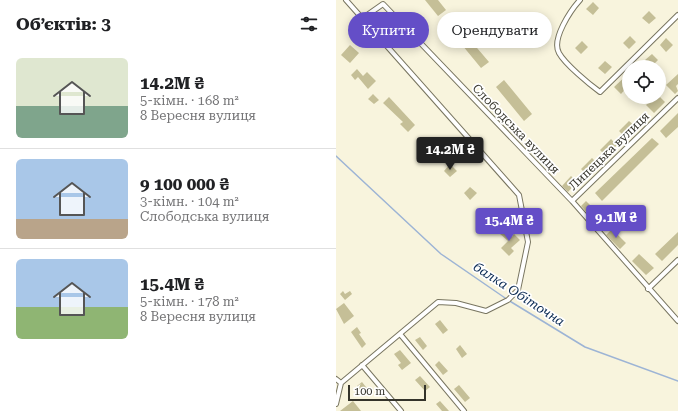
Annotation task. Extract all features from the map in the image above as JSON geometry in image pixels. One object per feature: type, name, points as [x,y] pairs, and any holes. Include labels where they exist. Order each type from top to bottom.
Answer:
[{"type":"street","points":[[346,0],[357,12]]},
{"type":"street","points":[[580,0],[564,21],[557,41],[558,52],[600,92],[678,15]]},
{"type":"street","name":"Слободська вулиця","points":[[370,12],[383,2],[572,201],[648,289],[678,321]]},
{"type":"street","points":[[336,404],[341,383],[438,302],[456,303],[486,311],[508,300],[518,290],[528,242],[519,195],[389,48]]},
{"type":"street","name":"Липецька вулиця","points":[[572,201],[678,98]]},
{"type":"street","points":[[648,289],[678,260]]},
{"type":"street","points":[[400,334],[464,411]]},
{"type":"street","points":[[362,365],[401,411]]},
{"type":"street","points":[[336,379],[341,383]]},
{"type":"building","points":[[425,0],[438,0],[446,10],[443,12],[437,12],[437,15]]},
{"type":"building","points":[[593,2],[599,8],[593,15],[586,9]]},
{"type":"building","points":[[649,11],[656,18],[649,24],[642,18]]},
{"type":"building","points":[[630,36],[636,42],[629,49],[623,43]]},
{"type":"building","points":[[666,38],[673,45],[666,52],[660,45]]},
{"type":"building","points":[[582,41],[588,47],[581,54],[575,48]]},
{"type":"building","points":[[348,47],[353,48],[359,53],[350,63],[341,55]]},
{"type":"building","points":[[465,48],[477,48],[489,62],[481,68]]},
{"type":"building","points":[[652,54],[658,60],[645,60]]},
{"type":"building","points":[[605,61],[612,67],[605,74],[598,68]]},
{"type":"building","points":[[357,69],[363,76],[367,72],[376,81],[368,89],[358,77],[355,80],[351,75]]},
{"type":"building","points":[[678,74],[678,84],[676,86],[678,91],[675,94],[666,85]]},
{"type":"building","points":[[504,80],[532,114],[524,121],[496,87]]},
{"type":"building","points":[[622,80],[621,94],[614,87]]},
{"type":"building","points":[[373,94],[379,100],[374,104],[368,99]]},
{"type":"building","points":[[389,97],[415,125],[408,132],[400,124],[403,122],[383,103]]},
{"type":"building","points":[[647,104],[663,104],[654,113],[646,105]]},
{"type":"building","points":[[678,113],[678,127],[666,138],[660,131]]},
{"type":"building","points":[[629,121],[636,127],[625,137],[619,131]]},
{"type":"building","points":[[652,138],[659,144],[602,201],[595,193]]},
{"type":"building","points":[[611,139],[617,145],[606,156],[600,150]]},
{"type":"building","points":[[428,140],[434,146],[428,153],[421,147]]},
{"type":"building","points":[[592,158],[597,163],[586,174],[581,169]]},
{"type":"building","points":[[450,164],[457,171],[450,177],[444,171]]},
{"type":"building","points":[[571,176],[577,182],[568,192],[562,186]]},
{"type":"building","points":[[470,187],[477,193],[470,200],[464,193]]},
{"type":"building","points":[[586,201],[602,217],[596,223],[581,206]]},
{"type":"building","points":[[492,209],[498,216],[491,222],[485,216]]},
{"type":"building","points":[[504,229],[512,237],[514,234],[520,240],[511,248],[514,251],[509,256],[501,248],[508,241],[499,233]]},
{"type":"building","points":[[612,229],[626,243],[620,249],[606,235]]},
{"type":"building","points":[[678,232],[678,245],[662,261],[655,254]]},
{"type":"building","points":[[639,254],[654,268],[646,275],[632,261]]},
{"type":"building","points":[[343,291],[345,294],[350,291],[352,294],[345,300],[340,294]]},
{"type":"building","points":[[344,303],[354,316],[344,324],[336,309]]},
{"type":"building","points":[[440,320],[448,330],[443,334],[435,324]]},
{"type":"building","points":[[357,327],[361,333],[359,334],[366,344],[362,348],[351,332]]},
{"type":"building","points":[[420,337],[427,346],[423,350],[415,340]]},
{"type":"building","points":[[460,345],[467,354],[462,358],[456,349]]},
{"type":"building","points":[[400,350],[411,363],[402,370],[398,365],[401,363],[394,354]]},
{"type":"building","points":[[439,361],[448,371],[443,375],[435,365]]},
{"type":"building","points":[[420,376],[430,387],[425,391],[415,380]]},
{"type":"building","points":[[362,382],[370,392],[365,396],[357,386]]},
{"type":"building","points":[[459,385],[470,398],[465,402],[454,389]]},
{"type":"building","points":[[353,401],[361,411],[340,411]]},
{"type":"building","points":[[440,401],[449,411],[442,411],[436,404]]},
{"type":"waterway","name":"балка Обіточна","points":[[336,156],[441,254],[508,300],[585,347],[678,381]]}]
